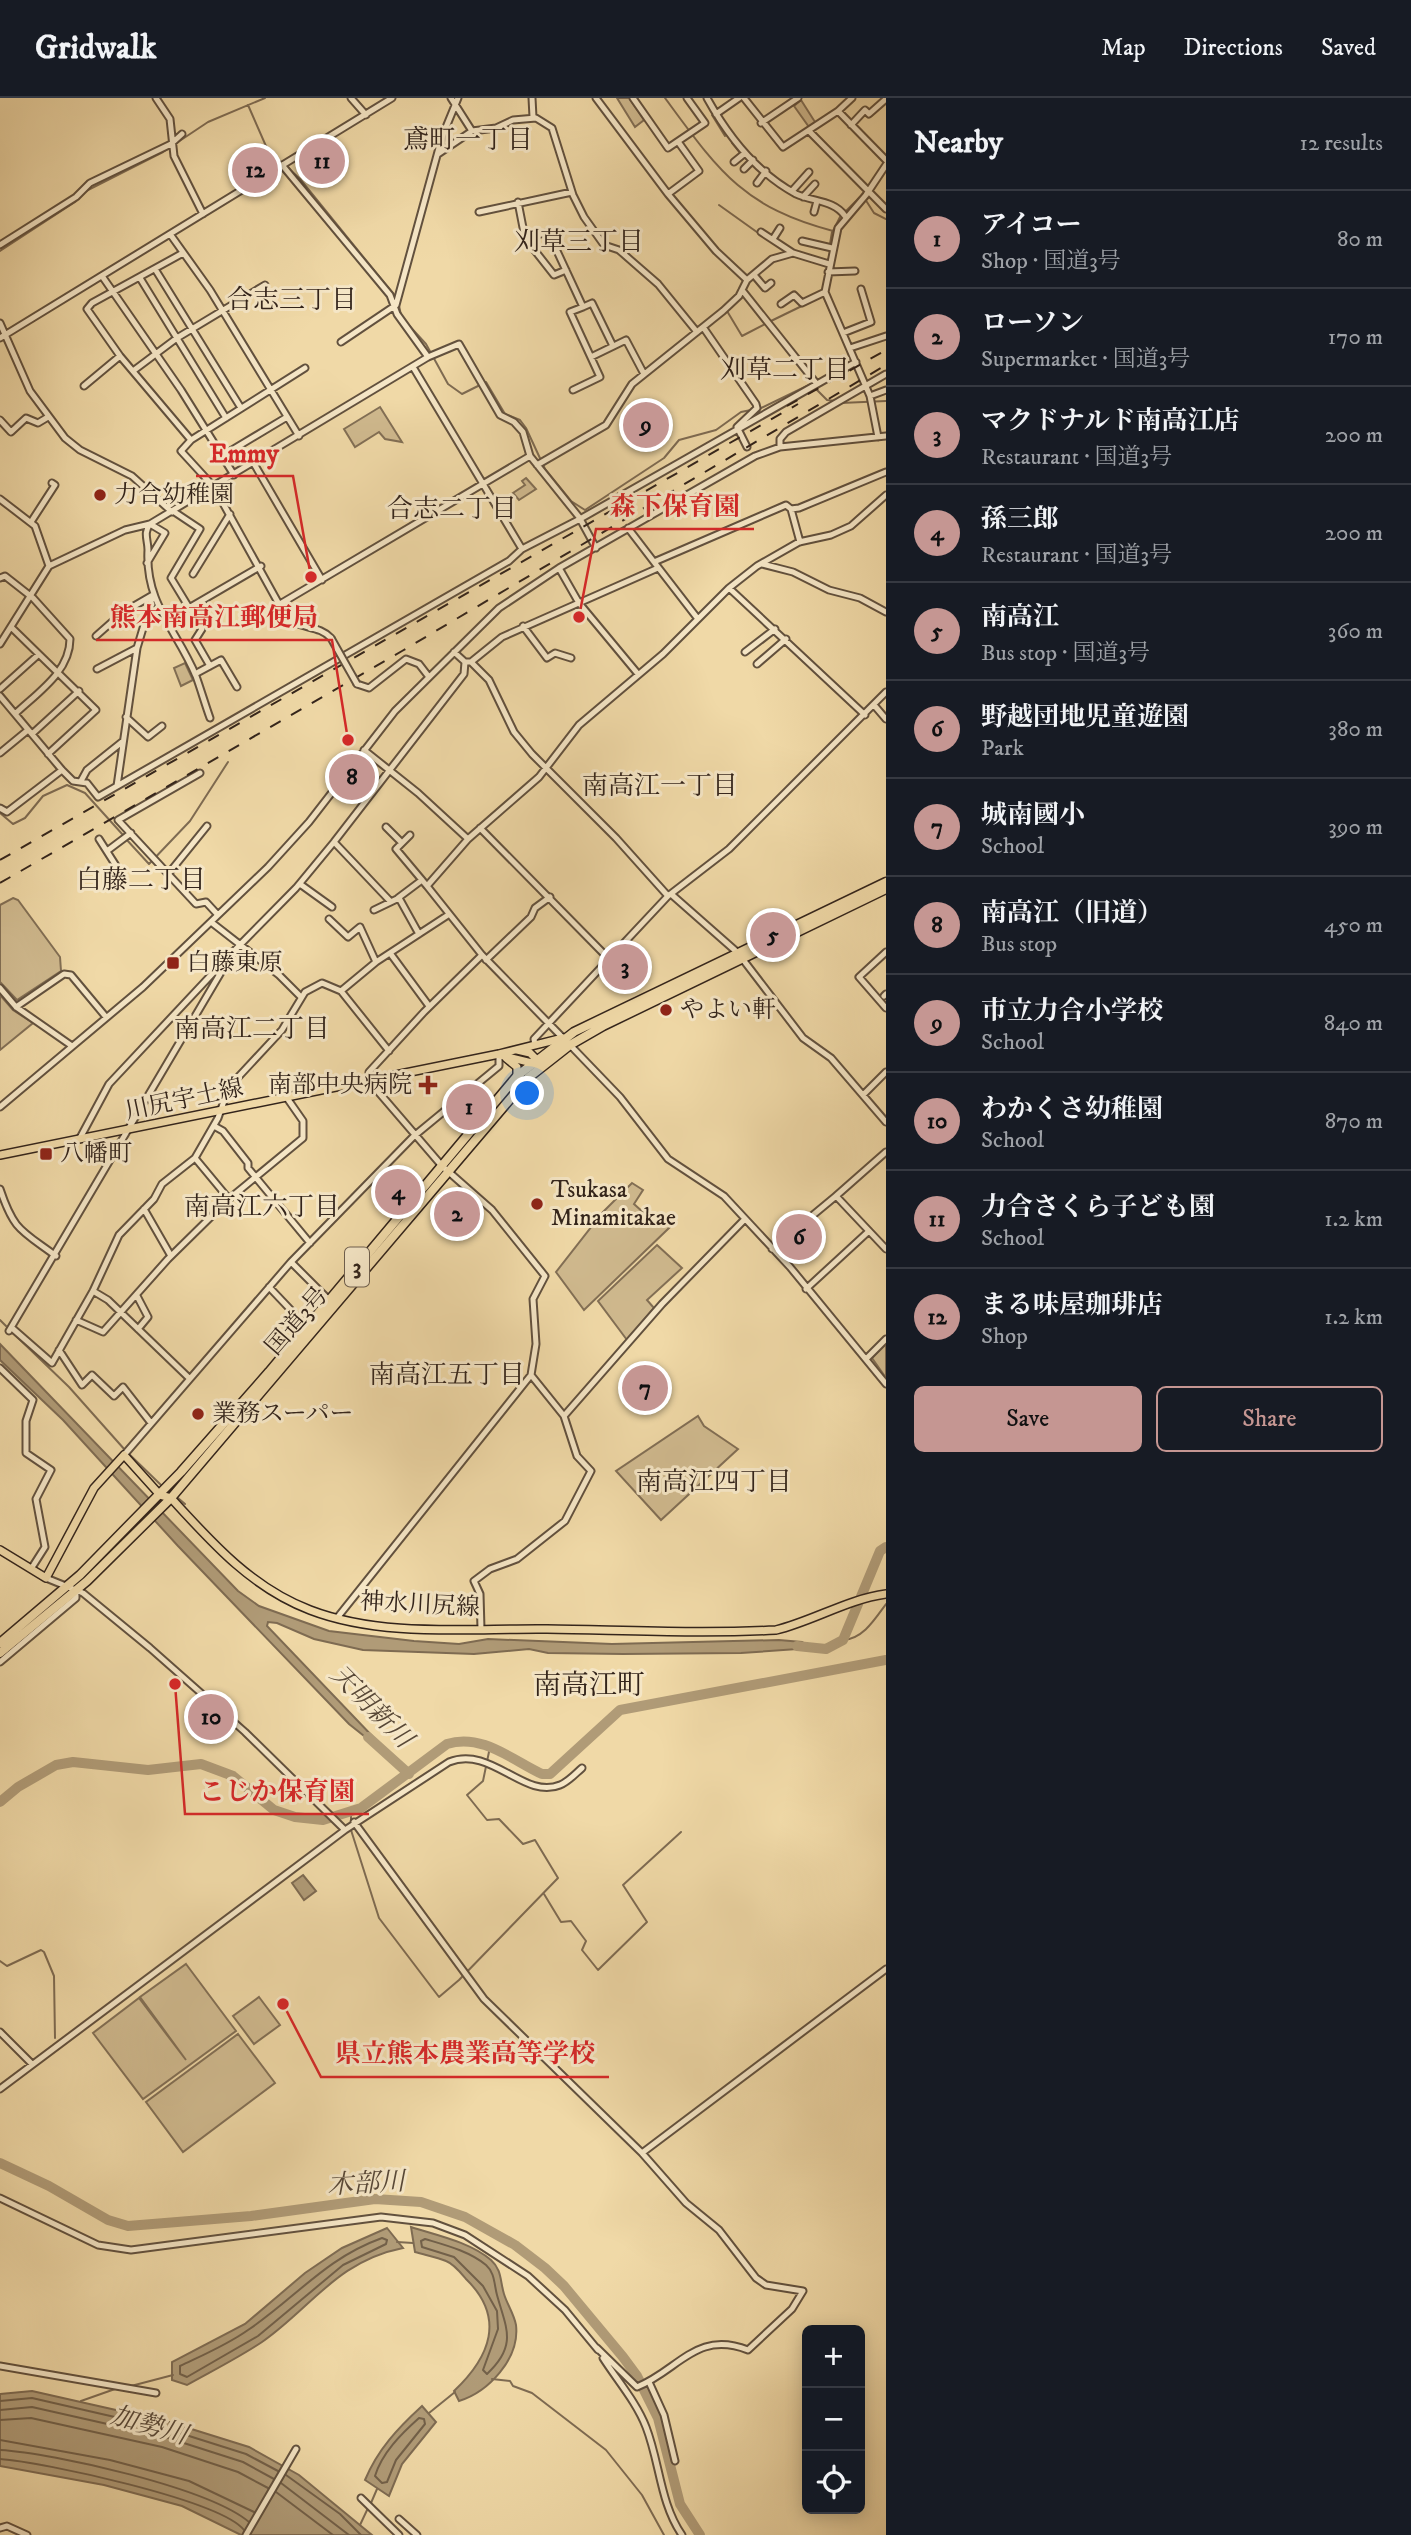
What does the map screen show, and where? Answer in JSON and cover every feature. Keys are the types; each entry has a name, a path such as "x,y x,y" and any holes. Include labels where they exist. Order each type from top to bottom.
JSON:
{"highway":[{"name":"国道3号","path":"159,1500 170,1499 445,1168 517,1076 603,1026 886,882"},
{"name":"国道3号","path":"445,1168 562,1038 886,889"},
{"name":"国道3号","path":"0,1653 76,1591 147,1515 307,1327 332,1303"},
{"name":"国道3号","path":"0,1643 147,1515"}],"main road":[{"name":"川尻宇土線","path":"0,1155 499,1054 562,1038"},
{"path":"516,1050 530,1053 538,1065"},
{"name":"川尻宇土線","path":"499,1054 538,1065"},
{"path":"499,1054 512,1061 517,1076"},
{"path":"0,1550 46,1578 94,1488 121,1458 159,1500"},
{"name":"神水川尻線","path":"170,1499 216,1548 249,1577 290,1601 337,1618 382,1626 776,1630 884,1592"}],"street":[{"path":"156,98 170,119 174,156 203,214"},
{"path":"351,98 366,115"},
{"path":"3,336 392,98"},
{"path":"532,98 533,117"},
{"path":"596,98 668,194 716,251 747,280"},
{"path":"601,104 610,98"},
{"path":"633,98 668,148 705,123 687,98"},
{"path":"707,98 745,153 766,171 794,192 835,205 844,213"},
{"path":"716,114 741,98 783,147 838,111 852,98"},
{"path":"761,123 798,98"},
{"path":"851,125 865,110 869,114 886,99"},
{"path":"454,100 472,131"},
{"path":"428,357 397,314 396,305 454,100"},
{"path":"838,111 886,163 869,191 844,213 832,248 825,292 870,396 877,437"},
{"path":"438,154 472,131 533,117 543,120 552,128 572,192 584,217 604,245 619,250 658,285 697,332"},
{"path":"809,131 886,209"},
{"path":"0,246 76,197 80,190 90,183 171,144 182,134"},
{"path":"668,194 699,171 679,143"},
{"path":"734,162 745,153"},
{"path":"744,169 753,160"},
{"path":"282,165 396,305"},
{"path":"757,183 766,171"},
{"path":"792,202 794,192 809,172"},
{"path":"801,207 804,197 815,184"},
{"path":"479,212 572,192"},
{"path":"814,212 817,201"},
{"path":"518,202 525,238 554,275 566,270"},
{"path":"835,215 844,213"},
{"path":"773,239 780,228"},
{"path":"761,232 793,253 829,264"},
{"path":"525,238 545,233 550,236 583,307"},
{"path":"170,234 223,312 299,436"},
{"path":"803,241 832,248"},
{"path":"183,253 92,303 87,309 120,356 191,440"},
{"path":"537,465 606,425 626,391 645,373 703,327 742,290 747,280 777,256 793,253"},
{"path":"155,269 241,408"},
{"path":"828,272 855,271"},
{"path":"754,275 765,288 771,283"},
{"path":"102,276 234,475"},
{"path":"140,278 226,418"},
{"path":"133,372 177,338 265,285"},
{"path":"843,332 871,321 861,289"},
{"path":"742,290 816,383"},
{"path":"781,304 794,295 802,303 825,292"},
{"path":"573,390 600,377 570,312 592,303 613,346"},
{"path":"341,342 396,305"},
{"path":"0,323 3,336 30,391 48,417 80,450 132,477 173,512 200,529 171,578 202,629 195,640 210,666"},
{"path":"703,327 757,408 738,430"},
{"path":"850,348 886,336"},
{"path":"591,357 626,340 645,373"},
{"path":"0,644 49,566 125,530 150,524 173,512 428,357 460,344 500,415 514,422 523,432 530,456 580,519 596,548"},
{"path":"84,386 120,356"},
{"path":"0,696 62,770 73,781 81,781 94,789 98,797 509,561 522,549 580,519 856,362"},
{"path":"412,367 522,549"},
{"path":"305,368 191,440 181,452 214,487 292,622 326,632 357,684 369,688 406,659 419,664 429,677"},
{"path":"780,447 780,439 786,432 886,374"},
{"path":"870,396 886,390"},
{"path":"222,456 287,416"},
{"path":"0,420 11,432 26,418 38,423 48,417"},
{"path":"738,430 747,447"},
{"path":"0,1107 143,987 211,922 309,822 396,711 510,599 755,456 780,447 886,436"},
{"path":"280,604 530,456"},
{"path":"253,462 322,580"},
{"path":"791,509 886,472"},
{"path":"31,522 55,485 52,483"},
{"path":"374,910 424,883 480,828 499,815 547,768 579,725 638,674 729,588 762,564 800,542 831,535 851,526 886,495"},
{"path":"0,499 31,522 49,566"},
{"path":"389,1051 341,991 322,983 312,986 301,997 289,1021 229,1087 214,1126 195,1158 162,1184 144,1209 119,1234 93,1291 52,1363 10,1329 56,1256 233,953 300,884 334,842 464,674 468,662 488,646 523,626 579,603 786,505 791,509 800,542"},
{"path":"194,574 230,514"},
{"path":"150,524 146,529 146,564 153,595 159,612 195,674 210,718"},
{"path":"146,564 165,533 150,524"},
{"path":"628,528 698,619"},
{"path":"762,564 793,572 829,590 860,598 886,612"},
{"path":"189,608 261,566"},
{"path":"559,568 579,603 638,674"},
{"path":"0,578 5,576 29,596 70,639 70,651 59,673 15,714"},
{"path":"729,588 865,715"},
{"path":"117,786 137,648 153,595"},
{"path":"96,636 122,613 153,595"},
{"path":"523,626 547,658 555,653 571,657"},
{"path":"11,627 96,710 48,754"},
{"path":"745,652 775,629"},
{"path":"757,664 786,639"},
{"path":"97,669 137,648"},
{"path":"454,652 489,680 514,732 547,768 670,895 740,957 803,1038 831,1058 886,1122"},
{"path":"0,689 38,655"},
{"path":"195,674 220,660 237,687"},
{"path":"0,753 79,691"},
{"path":"535,1045 534,1039 547,1024 670,895 729,849 886,692"},
{"path":"874,705 886,719"},
{"path":"126,718 148,737 162,726"},
{"path":"81,781 87,770 122,742"},
{"path":"364,750 468,839"},
{"path":"0,810 7,813 62,770"},
{"path":"200,773 118,820 196,904 205,902 218,915"},
{"path":"169,873 207,826"},
{"path":"386,827 402,843"},
{"path":"480,828 608,958"},
{"path":"107,851 131,833"},
{"path":"410,835 396,849 484,957 562,1038"},
{"path":"99,839 120,872"},
{"path":"334,842 390,901"},
{"path":"300,884 332,906"},
{"path":"337,1618 531,1375 536,1344 533,1298 545,1276 492,1210 414,1136 369,1081 369,1072 429,1006 531,917 535,908 550,897"},
{"path":"398,898 419,934"},
{"path":"341,991 376,962 448,915"},
{"path":"329,919 348,937 359,927 376,962"},
{"path":"211,922 301,997"},
{"path":"886,952 859,977 886,1008"},
{"path":"78,1141 109,1084 199,985 233,953"},
{"path":"390,953 429,1006"},
{"path":"16,1007 64,974 71,975 106,1017"},
{"path":"0,988 16,1007 72,1046"},
{"path":"570,1045 620,1097 668,1159 724,1196 867,1357 886,1384"},
{"path":"121,1458 291,1262 414,1136 499,1066 499,1054"},
{"path":"863,1095 886,1072"},
{"path":"76,1320 103,1332 171,1256 229,1199 303,1138 303,1121 287,1098"},
{"path":"214,1126 223,1131 310,1243"},
{"path":"772,1249 886,1152"},
{"path":"195,1158 229,1199"},
{"path":"0,1189 10,1219 56,1256"},
{"path":"836,1196 886,1249"},
{"path":"144,1209 171,1256"},
{"path":"564,1416 662,1304 745,1219"},
{"path":"806,1289 869,1231"},
{"path":"291,1262 332,1303"},
{"path":"269,1287 307,1327"},
{"path":"93,1291 108,1300 189,1378"},
{"path":"137,1296 148,1317 138,1329"},
{"path":"867,1357 886,1339"},
{"path":"59,1350 82,1385 92,1375 114,1396 123,1387 151,1423"},
{"path":"0,1367 33,1400 26,1421 26,1453 51,1470 36,1499 45,1547 31,1569"},
{"path":"481,1629 480,1594 474,1581 490,1569 517,1559 565,1521 591,1475 577,1456 564,1416 531,1375"},
{"path":"46,1578 94,1601 204,1695 345,1830"},
{"path":"0,1662 76,1598 76,1591"},
{"path":"0,2089 354,1822 449,1762 462,1756 488,1763 544,1787 563,1784 582,1768"},
{"path":"0,2198 67,2232 115,2249 190,2244 382,2217 433,2223 465,2235 528,2276 565,2310 597,2348 637,2387 702,2347 734,2344 748,2350 792,2309 803,2291 766,2285 756,2278 719,2230 686,2203 642,2153 484,1999 354,1822"},
{"path":"642,2153 886,1969"},
{"path":"0,2032 33,2064"},
{"path":"597,2348 645,2425 671,2519 682,2535"},
{"path":"0,2366 156,2393"},
{"path":"648,2382 664,2414 675,2461"},
{"path":"246,2535 296,2449"},
{"path":"361,2498 399,2535"},
{"path":"399,2519 416,2535"},
{"path":"0,2528 7,2526 27,2535"}],"shaded area":[{"path":"617,98 629,98 644,120 635,127"},
{"path":"801,100 815,122 809,127 794,106"},
{"path":"380,407 402,442 385,439 379,432 355,447 344,429"},
{"path":"526,478 536,489 519,500 513,493 525,485 522,481"},
{"path":"185,663 193,680 181,686 174,668"},
{"path":"13,898 18,900 60,957 61,971 17,1000 0,982 0,905"},
{"path":"0,995 13,1010 33,1023 0,1050"},
{"path":"632,1183 643,1190 634,1204 655,1223 663,1217 670,1227 584,1310 556,1272 603,1212"},
{"path":"809,1221 816,1229 786,1257 778,1250 781,1245"},
{"path":"657,1245 682,1268 647,1300 654,1308 627,1340 598,1301"},
{"path":"886,1344 886,1378 872,1358"},
{"path":"698,1416 704,1426 738,1449 661,1520 616,1471"},
{"path":"186,1964 236,2031 143,2099 93,2033 139,1998 186,2060 140,1997"},
{"path":"259,1997 280,2025 254,2044 233,2016"},
{"path":"238,2034 275,2083 183,2152 146,2102"}],"water":[{"path":"0,1344 238,1591 259,1606 329,1631 414,1641 459,1644 488,1639 612,1644 779,1640 802,1642 812,1648 741,1653 623,1654 548,1653 529,1649 474,1654 363,1650 314,1639 277,1623 268,1622 267,1626 398,1763 349,1724 178,1546 63,1420 0,1360"},
{"path":"303,1875 316,1891 304,1900 292,1883"},
{"path":"411,2227 463,2244 491,2260 499,2272 515,2321 516,2338 513,2350 500,2372 481,2390 459,2401 454,2391 477,2365 489,2337 486,2308 478,2294 452,2264 415,2252"},
{"path":"387,2228 403,2248 380,2254 342,2274 279,2329 234,2359 187,2385 172,2380 172,2362 245,2324 305,2273 342,2248"},
{"name":"加勢川","path":"32,2391 169,2422 249,2447 299,2475 372,2535 241,2535 182,2506 104,2485 0,2466 0,2394"},
{"path":"422,2406 436,2422 402,2464 389,2496 365,2480 389,2440"}],"waterway":[{"path":"0,251 75,202 84,192 163,152 208,122 265,98"},
{"path":"665,98 717,165 735,183 776,210 833,231 840,217 860,197"},
{"path":"248,105 269,153 282,163"},
{"path":"712,115 725,136"},
{"path":"732,143 740,153"},
{"path":"287,167 300,179 395,296"},
{"path":"865,199 874,213 886,219"},
{"path":"719,205 761,235"},
{"path":"830,244 832,232"},
{"path":"823,296 831,313"},
{"path":"398,301 401,315"},
{"path":"771,321 810,302"},
{"path":"727,311 742,336 765,324"},
{"path":"404,320 426,344 448,384 462,394 486,382 505,414 520,420 526,428 545,469 571,501 585,510 664,458 679,440 716,430 741,412 751,410"},
{"path":"757,410 811,384"},
{"path":"815,388 827,400 836,401"},
{"path":"865,391 868,400"},
{"path":"841,403 886,401"},
{"path":"126,839 149,864 190,821 228,762"},
{"path":"0,813 13,824 25,818 43,796 67,785 85,793 123,835"},
{"path":"0,1320 6,1326"},
{"path":"13,1333 69,1387 125,1450"},
{"path":"129,1454 161,1485"},
{"path":"178,1498 185,1504"},
{"path":"797,1646 826,1649 843,1640 880,1551 886,1547"},
{"path":"843,1640 862,1632 886,1604"},
{"name":"天明新川","path":"0,1802 18,1787 56,1765 73,1762 148,1770 201,1764 233,1776 274,1810 295,1817 323,1820 361,1808 447,1744 472,1742 485,1745 542,1774 550,1774 620,1710 886,1660"},
{"name":"天明新川","path":"368,1737 409,1774"},
{"path":"351,1830 379,1918 439,1997 459,1980 558,1878 535,1840 523,1844 499,1819 487,1820 467,1795 483,1781 490,1747"},
{"path":"351,1813 351,1824"},
{"path":"544,1894 561,1922 571,1921 586,1941 582,1950 598,1970 647,1922 623,1885 681,1832"},
{"path":"0,1961 7,1966 41,1950 44,1952 54,1976 55,2038"},
{"name":"木部川","path":"0,2163 49,2186 108,2220 128,2226 251,2216 375,2199 421,2202 465,2217 515,2245 545,2268 564,2286 623,2357 637,2376 658,2418 680,2504 700,2535"},
{"path":"397,2242 413,2243"},
{"path":"131,2386 173,2375"},
{"path":"492,2379 510,2381 513,2386 532,2393 606,2450 642,2495 664,2535"},
{"name":"加勢川","path":"81,2401 115,2389"},
{"path":"429,2413 455,2392"},
{"path":"371,2503 377,2489"},
{"path":"360,2525 368,2508"}],"railway":[{"path":"787,406 886,350"},
{"path":"0,883 402,651 886,365"},
{"path":"0,860 798,404"}],"place":[{"name":"力合さくら子ども園","path":"322,161"},
{"name":"まる味屋珈琲店","path":"255,170"},
{"name":"市立力合小学校","path":"646,425"},
{"name":"力合幼稚園","path":"100,495"},
{"name":"Emmy","path":"311,577"},
{"name":"森下保育園","path":"579,617"},
{"name":"熊本南高江郵便局","path":"348,740"},
{"name":"南高江（旧道）","path":"352,777"},
{"name":"南高江","path":"773,935"},
{"name":"白藤東原","path":"173,963"},
{"name":"マクドナルド南高江店","path":"625,967"},
{"name":"やよい軒","path":"666,1010"},
{"name":"南部中央病院","path":"428,1085"},
{"name":"アイコー","path":"469,1107"},
{"name":"八幡町","path":"46,1154"},
{"name":"孫三郎","path":"398,1192"},
{"name":"Tsukasa Minamitakae","path":"537,1204"},
{"name":"ローソン","path":"457,1214"},
{"name":"野越団地児童遊園","path":"799,1237"},
{"name":"城南國小","path":"645,1388"},
{"name":"業務スーパー","path":"198,1414"},
{"name":"こじか保育園","path":"175,1684"},
{"name":"わかくさ幼稚園","path":"211,1717"},
{"name":"県立熊本農業高等学校","path":"283,2004"}],"district":[{"name":"鳶町一丁目","path":"468,140"},
{"name":"刈草三丁目","path":"579,242"},
{"name":"合志三丁目","path":"292,300"},
{"name":"刈草二丁目","path":"785,370"},
{"name":"合志二丁目","path":"452,509"},
{"name":"南高江一丁目","path":"660,786"},
{"name":"白藤二丁目","path":"141,880"},
{"name":"南高江二丁目","path":"252,1029"},
{"name":"南高江六丁目","path":"262,1207"},
{"name":"南高江五丁目","path":"447,1375"},
{"name":"南高江四丁目","path":"714,1482"},
{"name":"南高江町","path":"589,1685"}]}
